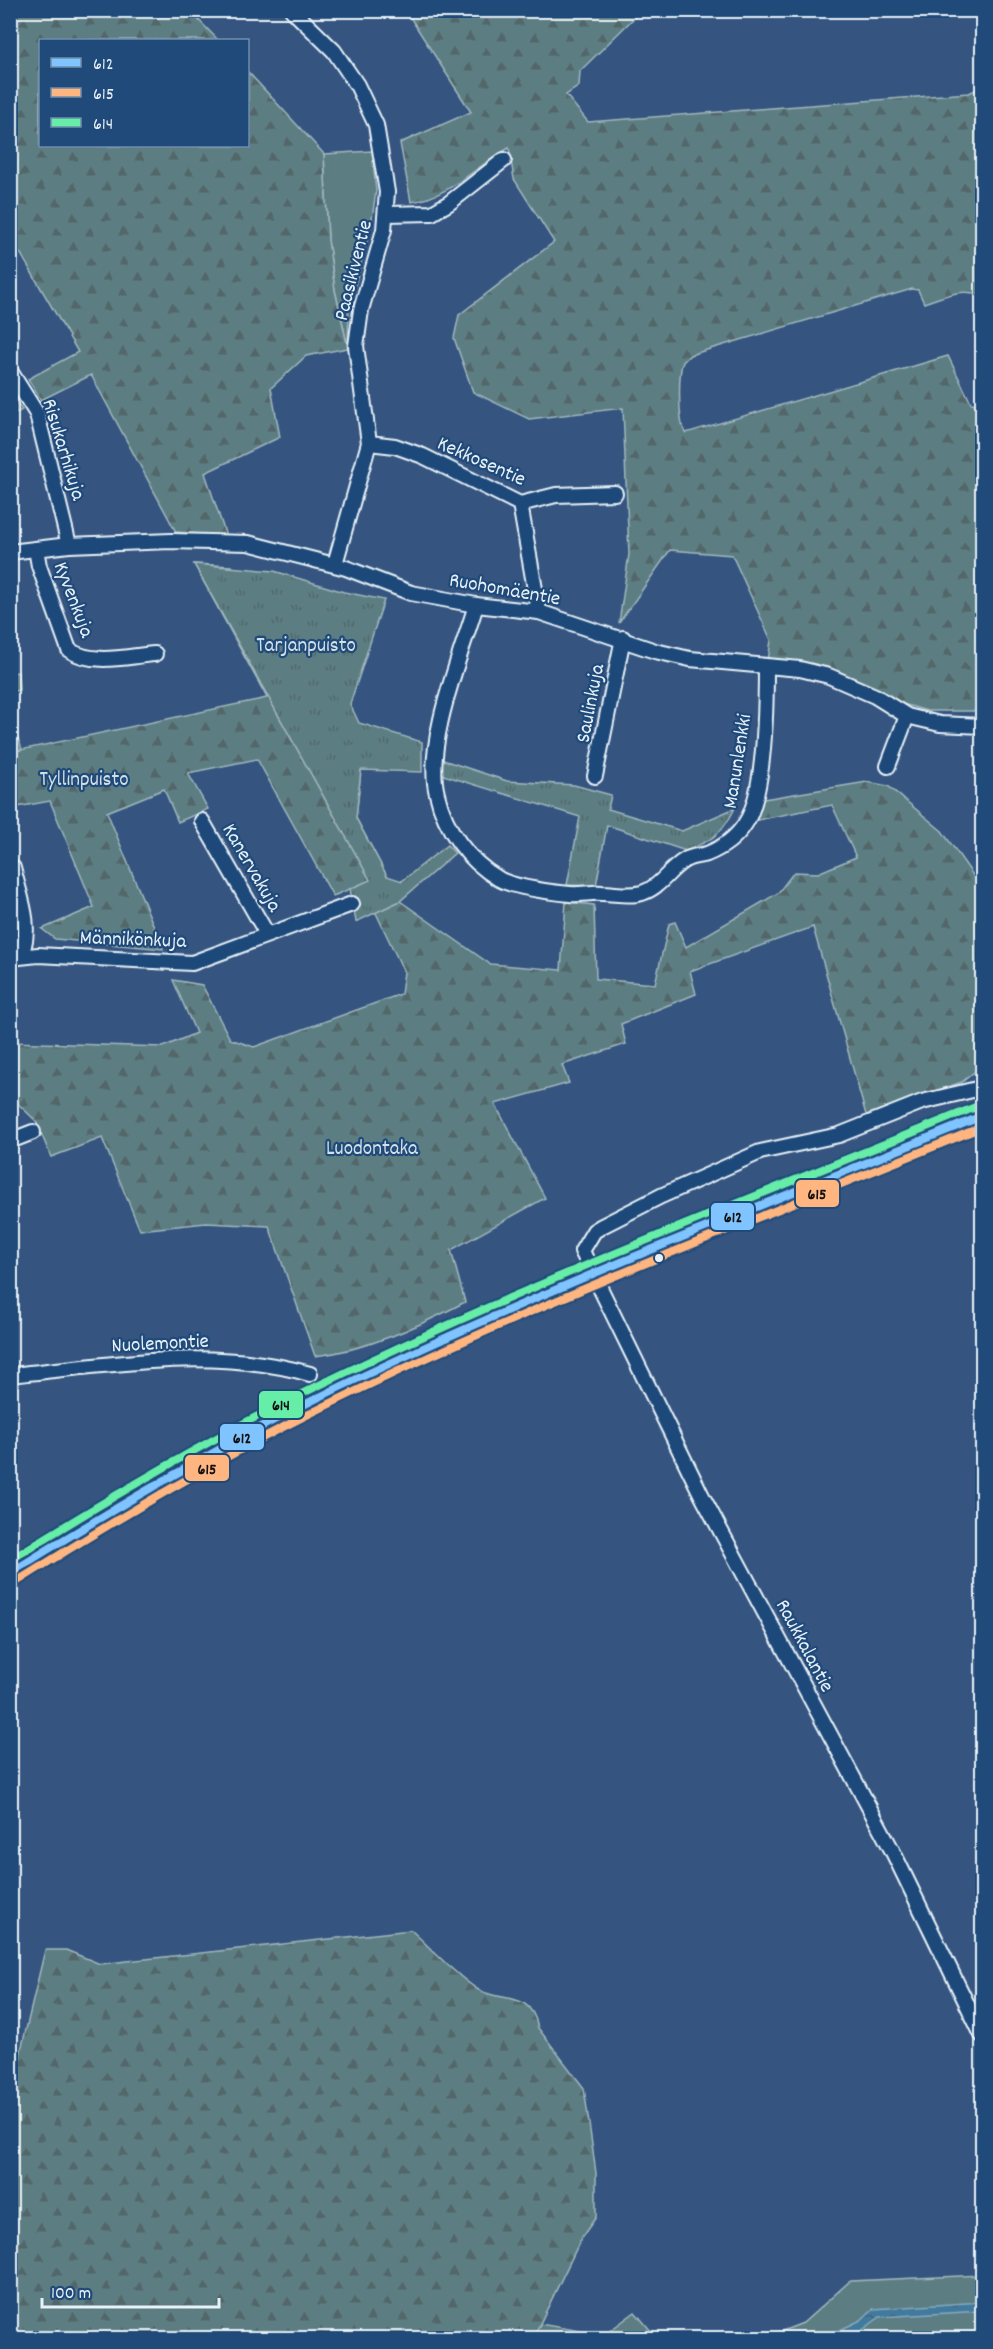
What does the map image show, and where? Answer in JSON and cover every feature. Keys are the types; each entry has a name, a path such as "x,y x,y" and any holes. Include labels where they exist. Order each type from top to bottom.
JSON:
{"highway":[{"path":"10,1573 85,1526 216,1451 329,1393 592,1276 982,1116"}],"street":[{"name":"Paasikiventie","path":"292,10 334,51 357,85 376,125 382,150 387,214 361,310 356,346 369,443 335,564"},
{"path":"387,214 432,213 449,203 504,160"},
{"name":"Risukarhikuja","path":"10,371 20,382 37,414 69,545"},
{"name":"Kekkosentie","path":"369,443 395,447 423,456 520,504 556,495 615,493"},
{"path":"520,504 539,612"},
{"name":"Ruohomäentie","path":"10,552 69,545 171,541 248,543 335,564 411,593 476,605 539,612 623,638 655,651 690,659 766,668 800,669 829,676 874,696 907,716 940,724 982,726"},
{"name":"Kyvenkuja","path":"36,549 39,566 69,650 80,657 94,659 155,654"},
{"name":"Manunlenkki","path":"476,605 435,741 432,767 436,792 446,826 469,853 500,879 535,889 570,894 601,893 623,896 642,893 658,885 685,860 706,854 730,842 746,823 754,801 766,721 766,668"},
{"name":"Saulinkuja","path":"595,776 623,638"},
{"path":"888,766 907,716"},
{"name":"Kanervakuja","path":"202,821 267,934"},
{"path":"13,868 27,922 28,939 16,956"},
{"name":"Männikönkuja","path":"16,956 192,963 352,904"},
{"name":"Raukkalantie","path":"981,1088 922,1102 839,1135 760,1152 661,1196 594,1231 582,1251 592,1276 702,1496 892,1850 982,2035"},
{"path":"10,1142 33,1132"},
{"name":"Nuolemontie","path":"10,1375 195,1359 278,1367 310,1374"}],"green space":[{"path":"23,11 190,11 217,39 39,39 39,147 249,147 249,73 324,154 328,240 335,290 348,348 306,356 271,388 280,437 205,473 226,536 176,532 91,375 41,400 28,379 78,352 21,254 11,247 11,18"},
{"path":"406,11 641,11 580,71 579,86 566,95 588,122 969,93 982,87 982,295 967,292 924,303 918,290 912,289 690,355 681,368 680,399 681,421 686,433 948,356 971,403 982,405 982,711 927,711 903,704 881,693 768,661 771,640 732,555 670,550 619,623 629,554 623,408 529,419 473,392 454,338 459,315 554,242 514,179 509,148 438,194 411,202 400,143 471,112"},
{"path":"372,151 376,191 371,225 349,308 348,348 335,290 328,240 324,154"},
{"path":"10,393 22,410 11,416 10,416"},
{"name":"Tyllinpuisto","path":"194,564 232,566 361,770 356,818 387,876 371,880 333,896 257,759 188,773 208,809 178,822 164,789 107,812 163,949 55,939 42,929 94,907 50,801 11,808 11,752 267,698"},
{"name":"Tarjanpuisto","path":"194,564 274,571 344,592 384,600 350,704 359,723 422,742 422,772 361,770 356,818 387,876 402,881 447,845 455,853 400,901 356,922 350,889 370,880"},
{"path":"18,672 19,690 11,692 11,673"},
{"path":"10,718 22,749 11,752 10,752"},
{"path":"440,759 507,781 574,785 611,795 608,809 682,831 735,808 721,831 686,851 607,825 596,886 567,885 580,817 443,775"},
{"name":"Luodontaka","path":"867,782 888,786 942,831 980,885 982,891 982,1057 979,1068 962,1082 866,1115 813,927 690,971 696,994 621,1024 626,1044 562,1065 569,1083 495,1104 545,1198 451,1250 465,1302 430,1320 374,1343 315,1356 269,1226 206,1223 140,1230 102,1138 51,1157 36,1121 11,1097 10,1042 163,1047 196,1033 173,980 202,985 230,1039 254,1047 401,994 404,972 375,911 400,901 490,964 561,970 566,902 594,905 596,979 655,984 669,924 675,922 686,947 778,893 794,872 818,873 856,857 832,805 753,821 758,800"},
{"path":"411,1930 477,1989 496,1996 514,1999 528,2007 534,2015 538,2028 584,2088 596,2173 596,2217 582,2237 533,2338 11,2338 11,2067 17,2067 45,1950 66,1950 100,1964"},
{"path":"982,2275 982,2338 764,2338 803,2323 850,2281"},
{"path":"635,2312 657,2338 533,2338 540,2324 604,2335"}],"water":[{"path":"982,2302 982,2311 880,2317 853,2337 823,2338 861,2320 873,2309"}],"transit line":[{"name":"614","path":"10,1560 115,1496 222,1435 379,1357 548,1281 978,1106"},
{"name":"612","path":"10,1573 172,1476 340,1387 578,1280 982,1116"},
{"name":"615","path":"16,1582 194,1475 305,1416 388,1376 641,1265 982,1127"}]}
